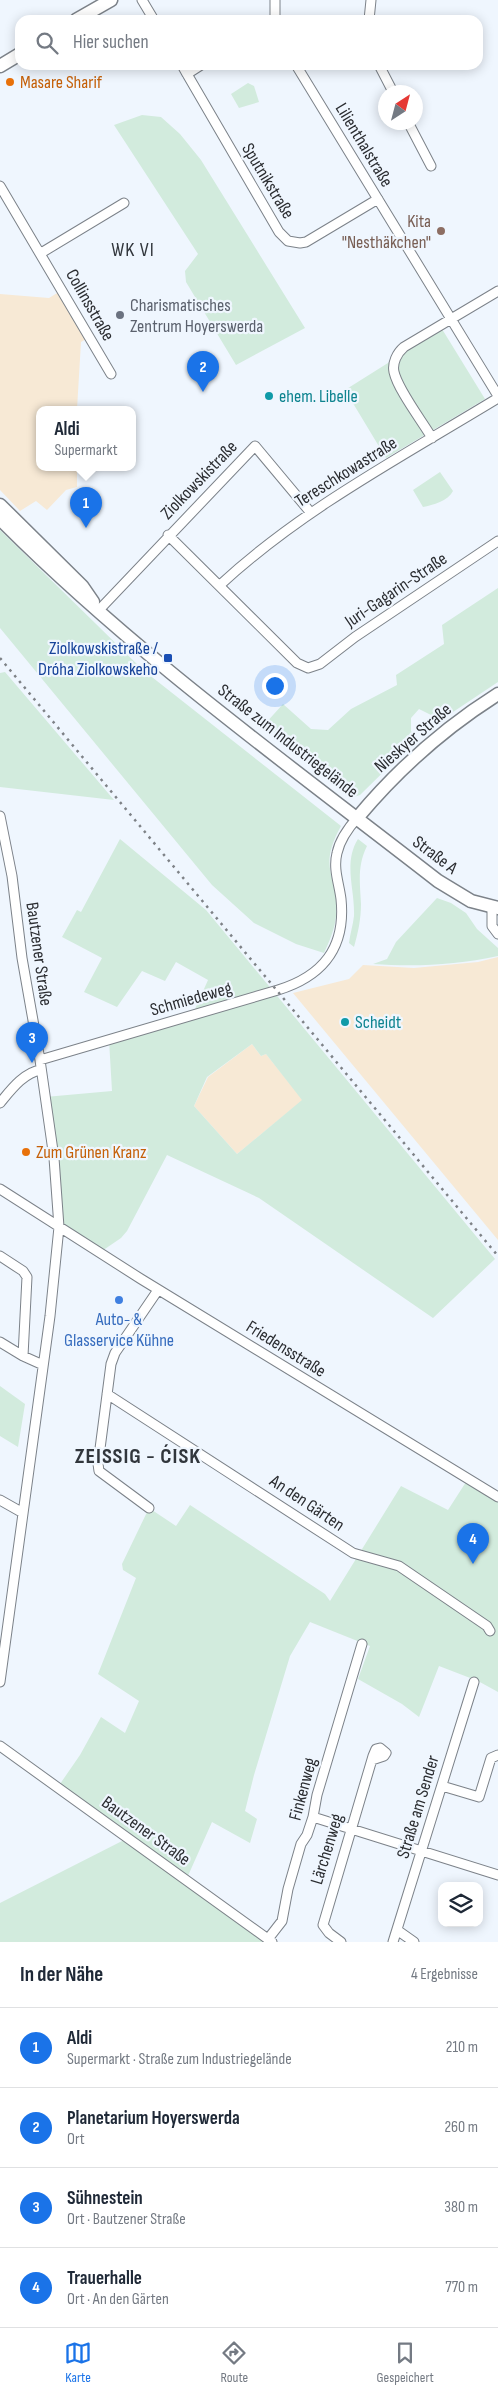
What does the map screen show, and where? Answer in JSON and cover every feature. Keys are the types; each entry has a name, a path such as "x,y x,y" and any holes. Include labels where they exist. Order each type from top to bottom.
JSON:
{"main road":[{"path":"85,15 111,0"},
{"path":"0,66 15,57"},
{"name":"Straße zum Industriegelände","path":"0,505 82,586 97,608"},
{"name":"Straße zum Industriegelände","path":"0,519 76,592 97,608 162,666 358,817"},
{"name":"Nieskyer Straße","path":"358,817 389,781 418,753 453,724 498,694"},
{"name":"Straße A","path":"358,817 457,894 495,908"}],"street":[{"path":"142,0 151,15"},
{"path":"275,15 276,0"},
{"path":"370,15 371,0"},
{"name":"Sputnikstraße","path":"185,70 243,173 279,232 288,241 306,242 378,199"},
{"path":"187,74 193,70"},
{"name":"Lilienthalstraße","path":"299,70 498,397"},
{"path":"382,70 389,85"},
{"path":"412,130 431,166"},
{"name":"Collinsstraße","path":"0,186 111,374"},
{"path":"41,253 124,203"},
{"path":"432,438 396,379 393,366 401,350 498,291"},
{"name":"Tereschkowastraße","path":"220,586 264,546 310,513 498,397"},
{"name":"Ziolkowskistraße","path":"97,608 255,446 310,513"},
{"name":"Ziolkowskistraße","path":"168,535 297,663 304,667 313,667"},
{"name":"Juri-Gagarin-Straße","path":"313,667 498,541"},
{"name":"Bautzener Straße","path":"0,816 12,876 22,958 40,1060 54,1158 59,1227 43,1365 0,1682"},
{"name":"Straße zum Industriegelände","path":"336,944 342,909 336,874 336,854 341,842 358,817"},
{"path":"495,908 492,926 498,934"},
{"name":"Schmiedeweg","path":"40,1060 288,987 316,972 329,957 336,944"},
{"path":"0,1104 17,1084 34,1071 41,1070"},
{"name":"Friedensstraße","path":"0,1189 158,1290 498,1497"},
{"path":"0,1256 23,1271 27,1277 23,1356"},
{"path":"149,1508 99,1471 98,1464 111,1364 115,1353 158,1290"},
{"path":"0,1342 43,1365"},
{"name":"An den Gärten","path":"107,1394 353,1553 399,1566 487,1626 490,1631"},
{"path":"0,1500 23,1513"},
{"name":"Finkenweg","path":"270,1941 282,1920 288,1889 301,1844 313,1817 316,1795 362,1644"},
{"name":"Straße am Sender","path":"394,1942 474,1682"},
{"name":"Bautzener Straße","path":"0,1746 270,1941"},
{"path":"442,1786 479,1798 491,1758 498,1755"},
{"name":"Lärchenweg","path":"341,1942 329,1933 323,1925 372,1760"},
{"path":"313,1817 498,1875"},
{"path":"397,1930 414,1942"}],"shaded area":[{"path":"62,290 90,337 81,342 77,406 36,406 36,471 77,471 77,487 66,490 47,510 36,501 20,511 0,490 0,294 49,298"},
{"path":"498,957 498,1240 293,993 349,979 363,965 414,968 478,962"},
{"path":"252,1044 261,1056 266,1054 303,1100 237,1154 194,1106 208,1077"}],"green space":[{"path":"248,83 254,86 259,102 239,108 231,94"},
{"path":"142,115 161,117 180,134 201,160 305,328 236,365 186,282 185,271 198,254 114,125"},
{"path":"442,329 485,399 386,458 345,390"},
{"path":"440,472 453,491 444,500 423,507 413,490"},
{"path":"0,530 143,670 341,826 330,853 329,863 335,891 336,916 333,931 324,953 296,944 254,923 212,885 0,628"},
{"path":"498,588 498,682 441,720 419,709 411,718 411,731 417,739 360,795 354,797 341,790 331,778 264,725 283,704 311,729 328,730 351,709 397,685 396,675 444,644 442,625"},
{"path":"5,672 114,800 0,787 0,673"},
{"path":"120,839 206,910 495,1259 433,1318 259,1198 167,1155 127,1231 121,1238 99,1253 59,1227 45,1097 112,1091 109,1040 192,1016 208,980 176,962 165,981 142,971 117,1007 84,992 102,958 62,937 77,910 81,912","holes":["252,1044 261,1056 266,1054 302,1100 237,1154 194,1106 207,1077"]},
{"path":"358,839 367,846 360,868 361,904 354,947 349,943 354,916 350,867 351,857"},
{"path":"437,898 451,903 466,913 477,929 498,948 498,956 436,964 373,964 387,959 396,942"},
{"path":"0,1386 25,1404 18,1447 0,1436"},
{"path":"466,1482 498,1501 498,1692 478,1681 439,1666 419,1717 402,1704 358,1679 370,1646 310,1622 290,1656 254,1775 245,1811 257,1819 250,1843 212,1822 187,1878 60,1784 80,1755 101,1717 125,1733 139,1701 98,1674 136,1578 123,1570 122,1564 149,1508 176,1526 190,1505 325,1594 330,1601 401,1486 448,1510"},
{"path":"126,1839 268,1940 261,1942 0,1942 0,1903"}],"railway":[{"path":"0,658 498,1256"}],"place":[{"name":"Masare Sharif","path":"10,82"},
{"name":"Kita \"Nesthäkchen\"","path":"441,231"},
{"name":"Charismatisches Zentrum Hoyerswerda","path":"120,315"},
{"name":"Planetarium Hoyerswerda","path":"203,392"},
{"name":"ehem. Libelle","path":"269,396"},
{"name":"Aldi","path":"86,528"},
{"name":"Ziolkowskistraße / Dróha Ziolkowskeho","path":"168,658"},
{"name":"Scheidt","path":"345,1022"},
{"name":"Sühnestein","path":"32,1063"},
{"name":"Zum Grünen Kranz","path":"26,1152"},
{"name":"Auto- & Glasservice Kühne","path":"119,1300"},
{"name":"Trauerhalle","path":"473,1564"}],"district":[{"name":"WK VI","path":"133,250"},
{"name":"ZEISSIG - ĆISK","path":"138,1456"}]}
